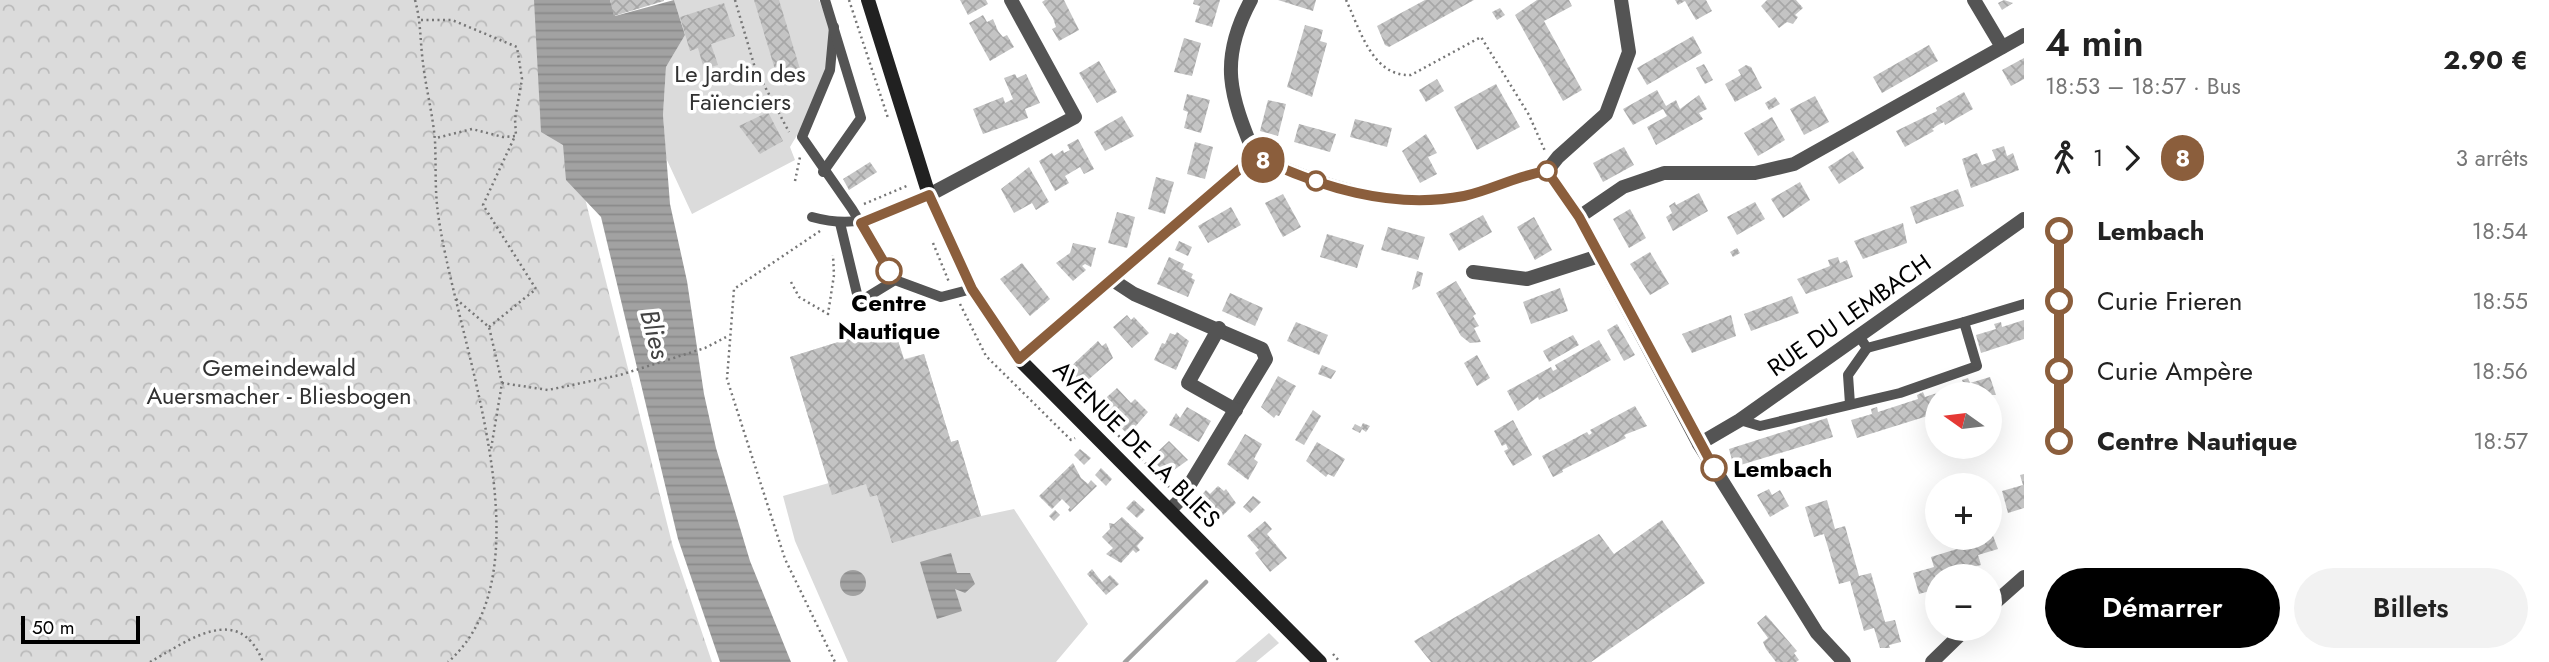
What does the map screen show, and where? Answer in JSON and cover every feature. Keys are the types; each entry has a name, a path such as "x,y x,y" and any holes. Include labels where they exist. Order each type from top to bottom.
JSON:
{"main road":[{"name":"AVENUE DE LA BLIES","path":"868,0 929,195 972,289 1019,359 1171,509 1320,662"}],"street":[{"path":"929,195 1075,117 1011,0"},
{"path":"1251,0 1236,28 1229,74 1238,115 1255,156 1347,192 1409,201 1465,196 1549,168 1606,114 1629,52 1621,0"},
{"path":"1974,0 2002,47"},
{"path":"1579,217 1623,187 1664,173 1755,173 1794,164 2024,35"},
{"path":"1019,359 1255,156"},
{"path":"1549,168 1579,217 1699,444 1817,633 1843,662"},
{"name":"RUE DU LEMBACH","path":"1699,444 1863,342 2024,219"},
{"path":"1473,272 1527,279 1599,256"},
{"path":"1111,279 1134,294 1219,328 1262,349 1266,359 1181,499 1171,509"},
{"path":"1219,328 1188,383 1236,410"},
{"path":"2002,596 2024,577"},
{"path":"1932,662 1954,641"}],"lane":[{"path":"823,172 861,118 825,0"},
{"path":"834,27 830,71 802,137 823,172 852,209 895,280 941,296 972,289"},
{"path":"812,217 836,223 861,223 929,195"},
{"path":"836,223 859,302 895,280"},
{"path":"1850,404 1848,375 1863,342 1965,322 2024,304"},
{"path":"1740,420 1760,426 1900,393 1978,366 1965,322"}],"path":[{"path":"415,0 421,20 423,60 435,139 437,205 454,297 491,453 496,528 494,575 487,608 463,649 448,662"},
{"path":"735,0 755,68 784,122"},
{"path":"849,0 888,119"},
{"path":"1346,0 1378,64 1400,75 1411,75 1481,37 1529,116 1549,168"},
{"path":"421,20 452,20 517,47 522,79 515,119 516,136 483,205 536,289 489,327"},
{"path":"435,139 472,129 503,137 516,136"},
{"path":"852,209 909,185"},
{"path":"835,662 785,559 727,379 728,336 734,289 836,223"},
{"path":"791,282 799,297 828,314 834,275 833,255"},
{"path":"454,297 489,327 502,383 491,453"},
{"path":"502,383 548,390 620,374 705,348 728,336"},
{"path":"150,662 212,629 243,633 257,646 263,662"}],"green space":[{"name":"Gemeindewald Auersmacher - Bliesbogen","path":"0,0 535,0 673,547 712,662 0,662"},
{"name":"Le Jardin des Faïenciers","path":"674,0 819,0 829,26 826,74 814,105 790,147 795,160 692,214 666,158 663,115 666,67 685,35"},
{"path":"893,325 904,359 924,354 951,442 958,440 981,516 1014,509 1088,624 1056,662 848,662 795,541 783,496 829,483 790,357"},
{"path":"1269,633 1279,643 1256,662 1235,662"}],"water":[{"name":"Blies","path":"534,0 610,0 615,16 674,0 685,35 666,67 663,115 670,204 687,281 704,394 716,448 750,561 791,662 720,662 678,539 601,217 566,180 563,145 541,132"},
{"path":"951,553 957,573 970,573 975,584 965,593 955,589 962,611 937,619 920,562"},
{"path":"853,570 862,574 866,583 862,592 853,596 844,592 840,583 844,574"}],"building":[{"name":"Le Jardin des Faïenciers","path":"610,0 664,0 664,1 614,16"},
{"path":"754,0 779,0 803,79 780,86"},
{"path":"960,0 986,0 988,4 968,15"},
{"path":"1064,0 1079,30 1059,41 1052,29 1056,27 1053,18 1042,2"},
{"path":"1194,0 1220,0 1212,27 1195,22 1200,6 1193,4"},
{"path":"1278,0 1316,0 1313,11"},
{"path":"1425,0 1474,0 1389,47 1385,45 1377,26"},
{"path":"1537,0 1569,0 1572,6 1544,21 1582,90 1563,101 1515,15"},
{"path":"1675,0 1706,0 1712,11 1696,20 1685,1 1678,5"},
{"path":"1767,0 1796,0 1803,8 1795,15 1798,17 1793,24 1787,22 1779,28 1761,6"},
{"path":"2004,0 2013,3 2002,10 1998,3"},
{"path":"724,3 735,36 711,44 718,65 704,69 698,48 690,51 680,17"},
{"path":"1500,8 1505,15 1497,20 1492,12"},
{"path":"983,15 987,22 993,19 998,31 1003,37 1007,35 1014,47 990,61 969,23"},
{"path":"1305,25 1323,30 1320,41 1327,43 1312,97 1287,87"},
{"path":"1693,36 1702,53 1647,85 1637,68"},
{"path":"1184,38 1201,43 1192,76 1174,72"},
{"path":"1929,45 1938,61 1882,93 1873,77"},
{"path":"2024,58 2024,79 2011,86 2002,70"},
{"path":"1099,61 1117,92 1097,103 1079,73"},
{"path":"1704,64 1713,80 1705,84 1696,68"},
{"path":"1746,65 1751,67 1762,88 1735,102 1725,84 1741,75 1738,70"},
{"path":"1015,74 1017,78 1026,74 1040,103 1025,109 1028,118 983,134 973,109 1003,97 1005,103 1013,99 1004,78"},
{"path":"1437,79 1444,91 1426,102 1419,90"},
{"path":"1496,84 1520,127 1477,150 1454,107"},
{"path":"1657,90 1666,106 1676,100 1680,109 1699,95 1707,109 1699,113 1703,119 1656,145 1647,127 1667,116 1663,109 1633,125 1623,109"},
{"path":"1964,92 1973,109 1945,125 1944,122 1938,125 1932,129 1934,131 1905,147 1896,131 1937,111 1936,108"},
{"path":"1187,94 1210,100 1201,133 1184,128 1188,112 1183,110"},
{"path":"1815,96 1829,122 1804,135 1790,109"},
{"path":"1775,97 1780,104 1769,110 1765,103"},
{"path":"1268,100 1286,104 1278,136 1260,131"},
{"path":"768,112 783,141 760,154 739,126"},
{"path":"1122,116 1134,136 1105,151 1094,132"},
{"path":"1772,117 1785,140 1758,156 1744,133"},
{"path":"1355,119 1392,128 1387,147 1350,137"},
{"path":"1299,124 1336,134 1330,152 1294,142"},
{"path":"1426,134 1437,153 1428,157 1437,174 1420,183 1402,151"},
{"path":"1078,139 1094,169 1084,174 1080,167 1065,176 1069,183 1055,191 1039,161 1052,153 1054,156 1063,150 1064,153 1070,150 1067,145"},
{"path":"1195,142 1213,147 1205,179 1187,174"},
{"path":"2004,146 2007,156 2013,153 2019,170 1971,188 1962,159 1977,153 1982,165 1996,160 1992,150"},
{"path":"1624,147 1634,165 1603,182 1593,163"},
{"path":"1853,151 1864,168 1839,184 1828,167"},
{"path":"870,162 877,172 849,190 843,179"},
{"path":"1029,167 1049,202 1036,210 1032,203 1014,213 1001,189"},
{"path":"1156,177 1174,182 1165,214 1148,209"},
{"path":"1800,182 1810,200 1783,218 1771,199"},
{"path":"1958,189 1964,206 1916,224 1910,207"},
{"path":"1699,193 1708,211 1673,231 1666,217 1672,213 1669,206"},
{"path":"1283,194 1301,227 1283,237 1265,203"},
{"path":"1755,202 1765,219 1737,235 1727,217"},
{"path":"1231,207 1241,225 1208,243 1198,226"},
{"path":"1630,209 1646,238 1629,248 1613,219"},
{"path":"1117,212 1135,217 1127,248 1108,243"},
{"path":"1483,215 1492,232 1459,251 1449,234"},
{"path":"1534,217 1552,250 1535,260 1517,227"},
{"path":"1903,223 1907,243 1863,259 1854,241"},
{"path":"1388,227 1425,237 1418,260 1381,250"},
{"path":"1327,234 1364,245 1357,268 1320,257"},
{"path":"1179,241 1192,247 1188,256 1175,250"},
{"path":"1073,243 1096,248 1091,267 1085,264 1082,266 1086,270 1073,281 1056,263 1070,253"},
{"path":"1737,248 1740,253 1733,257 1730,252"},
{"path":"1650,252 1669,284 1650,295 1630,264"},
{"path":"1169,257 1184,264 1182,269 1193,274 1191,278 1195,280 1188,297 1157,284"},
{"path":"1838,257 1840,263 1847,260 1853,277 1806,294 1797,279 1830,266 1828,260"},
{"path":"1022,263 1050,299 1030,316 1000,279"},
{"path":"1417,271 1423,273 1420,286 1412,290"},
{"path":"1456,281 1476,314 1473,316 1479,326 1474,328 1481,342 1470,343 1461,336 1436,293"},
{"path":"1560,288 1568,311 1531,324 1523,302"},
{"path":"1230,293 1263,308 1255,326 1222,311"},
{"path":"1792,296 1799,313 1751,331 1744,314"},
{"path":"1127,315 1131,320 1134,317 1149,333 1132,348 1113,327"},
{"path":"1731,315 1736,336 1692,353 1682,334"},
{"path":"2024,320 2024,339 1981,353 1976,335 1996,329 1994,324 2001,322 2002,327"},
{"path":"1296,322 1328,335 1319,355 1287,341"},
{"path":"1617,324 1635,355 1624,361 1607,330"},
{"path":"893,325 904,360 924,354 951,442 958,440 981,516 892,543 877,495 870,497 866,484 832,495 790,357"},
{"path":"1177,332 1189,341 1176,370 1154,360 1170,333 1175,335"},
{"path":"1573,335 1579,345 1549,362 1543,351"},
{"path":"1599,340 1611,360 1539,400 1538,397 1518,411 1507,391 1551,367 1553,371 1557,369 1555,365"},
{"path":"1098,341 1102,346 1106,343 1113,358 1081,386 1077,381 1074,385 1068,378 1071,375 1067,370"},
{"path":"1477,355 1490,378 1477,386 1464,363"},
{"path":"1322,365 1336,371 1331,379 1318,374"},
{"path":"1278,376 1296,386 1279,416 1274,418 1261,407"},
{"path":"1990,377 1992,382 1973,382"},
{"path":"1117,388 1131,403 1135,399 1148,412 1128,435 1099,404"},
{"path":"1923,392 1925,397 1925,417 1857,438 1851,420 1872,414 1871,409 1877,407 1878,412 1918,399 1917,395"},
{"path":"1635,406 1647,426 1624,435 1626,438 1553,477 1542,456 1587,432 1589,435 1592,433 1590,430"},
{"path":"1187,407 1211,421 1199,442 1169,425 1176,413 1180,418"},
{"path":"1313,410 1321,416 1304,445 1295,440"},
{"path":"1827,418 1833,437 1734,467 1729,449"},
{"path":"1513,420 1532,455 1513,466 1504,451 1508,449 1506,444 1502,446 1494,431"},
{"path":"1363,423 1370,426 1366,432 1362,429 1360,433 1352,429 1355,424 1361,427"},
{"path":"1245,434 1262,444 1254,459 1258,462 1248,480 1227,464"},
{"path":"1169,441 1188,460 1167,475 1151,458"},
{"path":"1317,442 1345,459 1334,477 1328,474 1326,477 1306,461"},
{"path":"1080,449 1091,458 1084,465 1074,455"},
{"path":"1073,463 1081,478 1088,484 1091,480 1097,486 1070,512 1070,507 1062,499 1052,509 1039,496"},
{"path":"1101,468 1112,479 1106,486 1095,475"},
{"path":"2024,474 2024,508 2008,513 2002,491 2023,485 2020,475"},
{"path":"1218,486 1224,491 1226,489 1236,503 1219,519 1198,499 1206,490 1210,494"},
{"path":"1769,489 1772,495 1780,490 1789,506 1770,517 1757,495"},
{"path":"1253,496 1261,502 1250,513 1243,507"},
{"path":"1134,500 1145,510 1137,518 1126,508"},
{"path":"1827,500 1835,529 1845,526 1859,576 1871,573 1885,622 1895,620 1901,642 1889,645 1890,648 1880,648 1874,628 1864,631 1850,581 1839,584 1824,534 1814,537 1805,507"},
{"path":"1055,510 1060,515 1054,521 1049,516"},
{"path":"1122,517 1144,538 1137,546 1140,550 1136,553 1133,550 1121,563 1106,554 1113,548 1102,537 1110,529 1109,523 1114,524"},
{"path":"1662,520 1705,583 1591,662 1431,662 1414,641 1599,534 1614,554"},
{"path":"1265,521 1272,529 1267,534 1287,558 1270,572 1255,553 1259,550 1247,536"},
{"path":"1954,550 1995,550 1978,555 1981,564 1933,564 1931,557"},
{"path":"1092,569 1102,582 1110,575 1119,584 1106,595 1087,574"},
{"path":"1925,570 1925,592 1919,594 1913,573"},
{"path":"1766,615 1797,651 1794,653 1799,660 1776,662 1766,649 1763,642 1768,638 1757,623"}],"waterway":[{"path":"1125,662 1206,582"}],"bus line":[{"name":"8","path":"889,271 861,223 929,195 972,289 1019,359 1255,156 1285,170 1347,192 1409,201 1465,196 1526,174 1547,171 1579,217 1714,468"}],"place":[{"name":"Centre Nautique","path":"889,271"},
{"name":"Lembach","path":"1714,468"}]}
